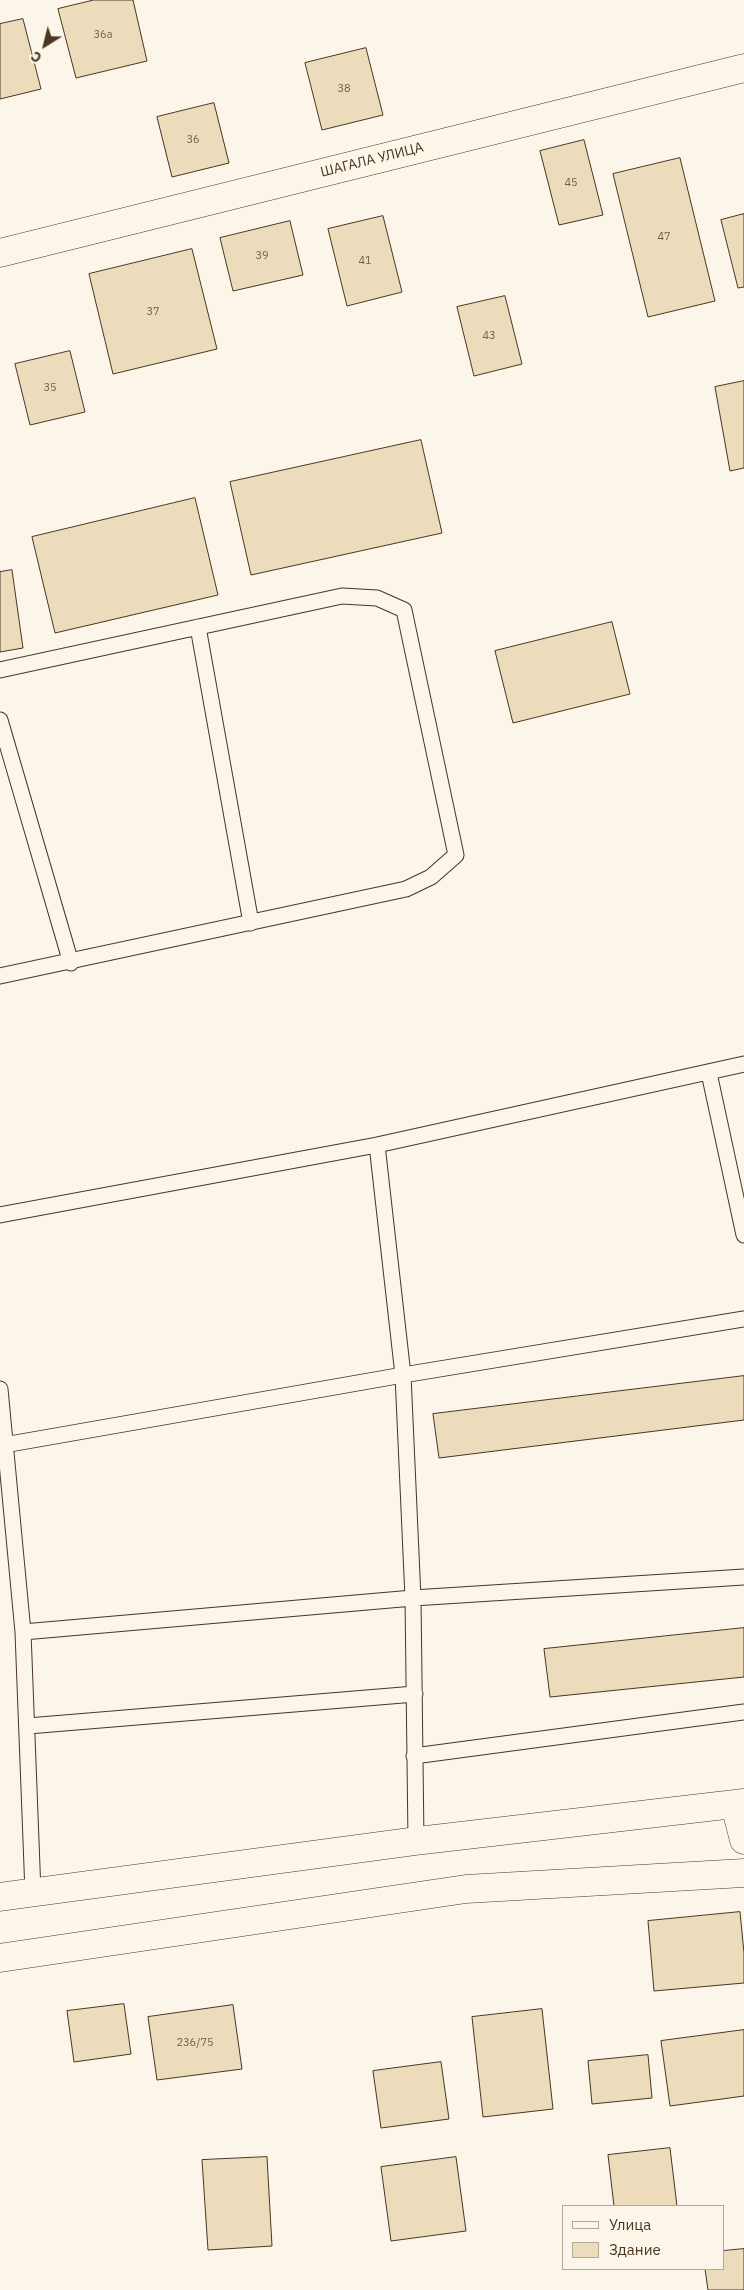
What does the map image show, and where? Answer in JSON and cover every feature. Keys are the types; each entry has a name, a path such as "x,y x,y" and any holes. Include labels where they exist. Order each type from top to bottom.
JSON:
{"main road":[{"name":"ШАГАЛА УЛИЦА","path":"0,253 744,68"},
{"path":"0,1897 416,1841 739,1804 744,1840"},
{"path":"0,1958 466,1889 744,1873"}],"lane":[{"path":"0,670 342,596 377,598 404,610 456,855 431,877 406,889 71,963 0,976"},
{"path":"198,627 250,923"},
{"path":"0,720 71,963"},
{"path":"0,1215 377,1145 744,1064"},
{"path":"709,1073 744,1235"},
{"path":"377,1145 403,1375 416,1694 414,1756 416,1841"},
{"path":"4,1445 403,1375 744,1319"},
{"path":"0,1389 23,1632 28,1726 32,1893"},
{"path":"23,1632 413,1598 744,1577"},
{"path":"28,1726 416,1694"},
{"path":"414,1756 744,1712"}],"building":[{"path":"94,0 133,0 147,61 76,78 58,9"},
{"path":"23,19 41,89 0,99 0,24"},
{"path":"366,48 383,115 322,130 305,63"},
{"path":"214,103 229,163 172,177 157,117"},
{"path":"584,140 603,215 559,225 540,151"},
{"path":"680,158 715,301 648,317 613,174"},
{"path":"744,214 744,287 738,288 721,220"},
{"path":"383,216 402,292 347,306 328,229"},
{"path":"290,221 303,275 233,291 220,238"},
{"path":"192,249 217,349 113,374 89,274"},
{"path":"505,296 522,364 474,376 457,307"},
{"path":"70,351 85,412 30,425 15,364"},
{"path":"744,381 744,468 730,471 715,387"},
{"path":"421,440 442,533 251,575 230,482"},
{"path":"195,498 218,595 55,633 32,537"},
{"path":"12,570 23,648 0,652 0,572"},
{"path":"612,622 630,694 513,723 495,651"},
{"path":"744,1376 744,1420 439,1458 433,1414"},
{"path":"744,1628 744,1677 550,1697 544,1649"},
{"path":"740,1912 744,1953 744,1983 654,1991 648,1921"},
{"path":"124,2004 131,2054 74,2062 67,2011"},
{"path":"233,2005 242,2069 157,2080 148,2017"},
{"path":"542,2009 553,2109 483,2117 472,2017"},
{"path":"744,2030 744,2096 670,2106 661,2041"},
{"path":"648,2055 652,2098 592,2104 588,2061"},
{"path":"441,2062 449,2119 381,2128 373,2071"},
{"path":"670,2148 677,2205 614,2205 608,2155"},
{"path":"267,2157 272,2246 208,2250 202,2160"},
{"path":"456,2157 466,2231 391,2241 381,2167"},
{"path":"744,2249 744,2290 708,2290 705,2270 724,2270 724,2251"}]}
